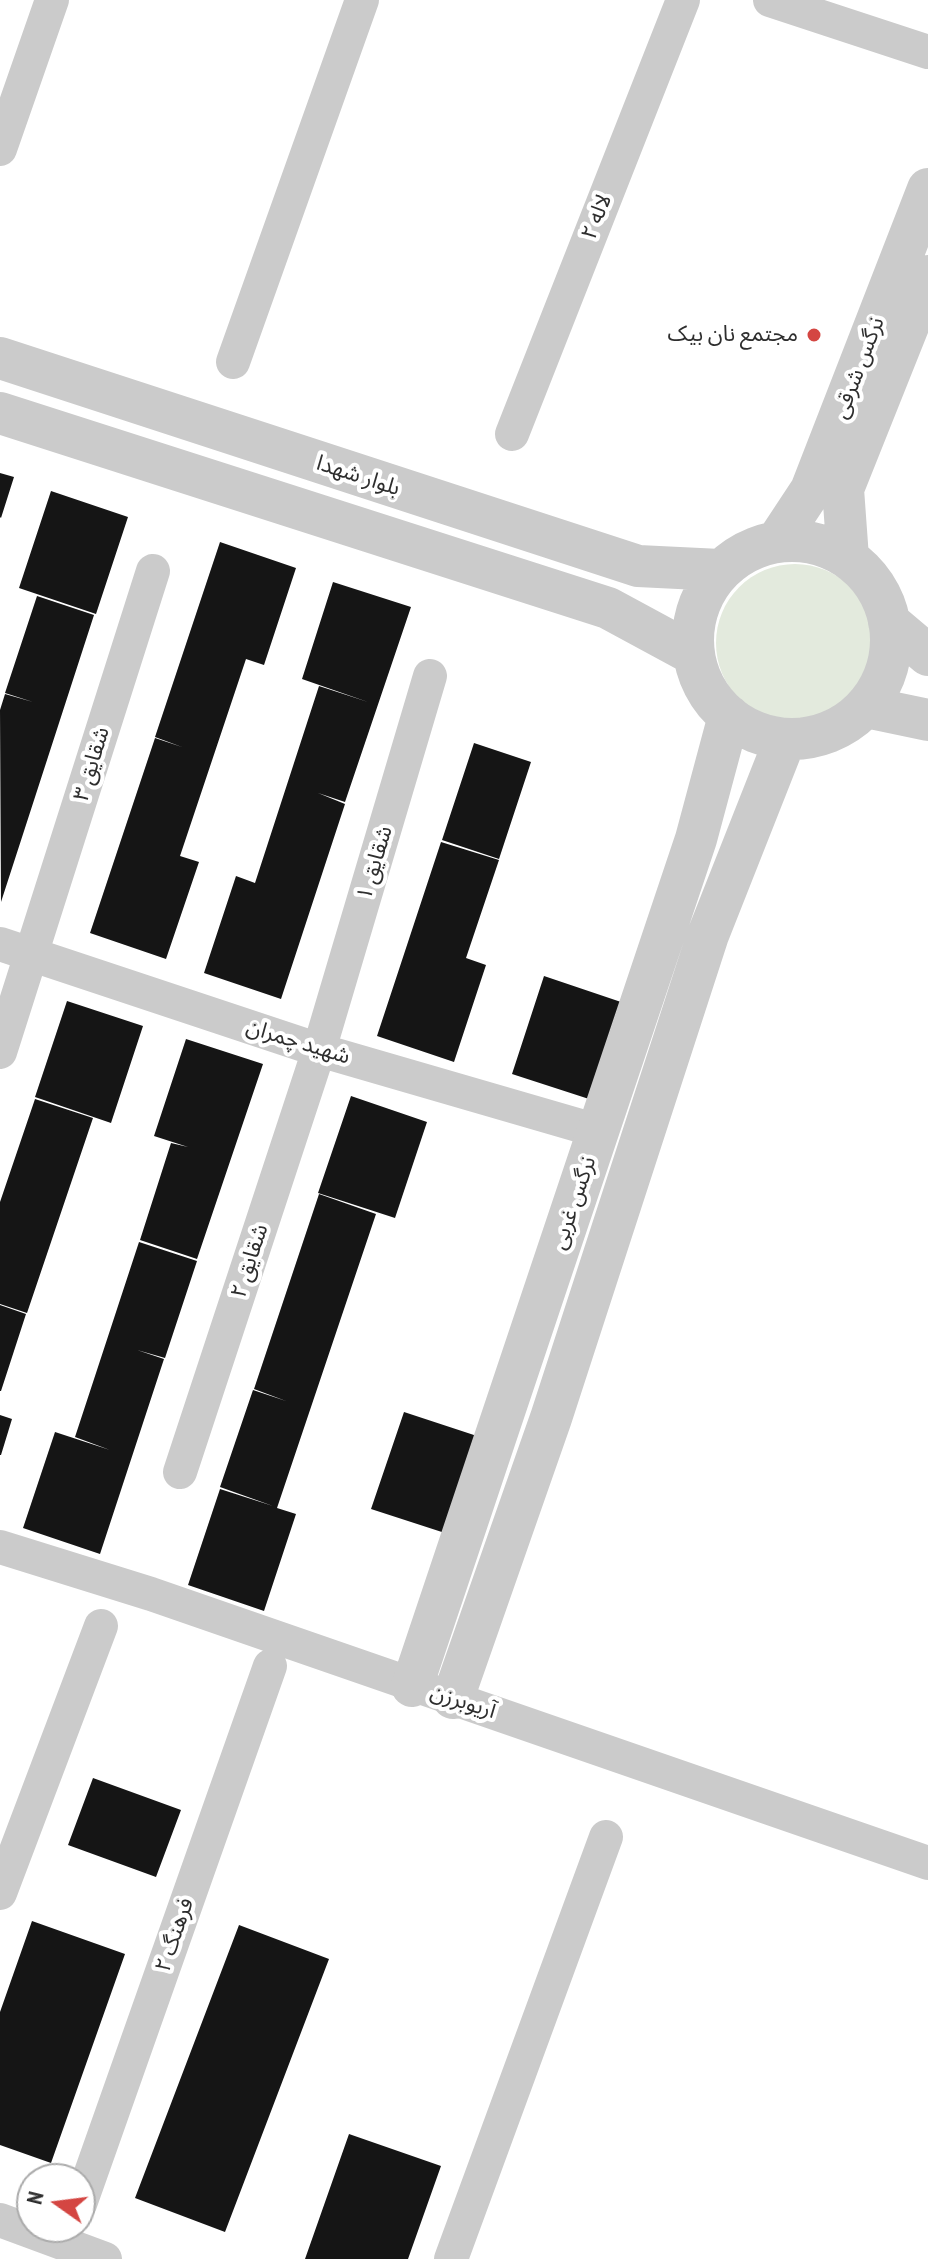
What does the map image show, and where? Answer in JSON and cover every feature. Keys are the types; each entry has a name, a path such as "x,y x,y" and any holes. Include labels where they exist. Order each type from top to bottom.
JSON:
{"street":[{"path":"0,149 52,0"},
{"path":"233,362 362,0"},
{"name":"لاله ۲","path":"512,434 683,0"},
{"path":"770,0 928,52"},
{"name":"نرگس شرقی","path":"778,540 811,490 928,189"},
{"name":"نرگس شرقی","path":"848,558 843,489 928,276"},
{"name":"بلوار شهدا","path":"0,358 638,566 720,570"},
{"path":"0,413 608,608 693,654"},
{"path":"778,540 808,540 838,550 848,558 863,569 884,600 892,637 886,675 866,707 843,726 814,737 785,740 750,731 729,716 702,686 693,654 693,623 702,595 720,570 746,550 778,540"},
{"name":"شقایق ۳","path":"0,1052 153,571"},
{"path":"889,622 928,655"},
{"name":"شقایق ۱","path":"319,1050 430,676"},
{"path":"866,707 928,720"},
{"name":"نرگس غربی","path":"412,1686 696,839 729,716"},
{"name":"نرگس غربی","path":"453,1698 708,935 785,740"},
{"name":"شهید چمران","path":"0,944 319,1050 598,1131"},
{"name":"شقایق ۲","path":"180,1472 319,1050"},
{"path":"598,1131 640,1145"},
{"name":"آریوبرزن","path":"0,1547 151,1594 927,1862"},
{"path":"0,1893 101,1626"},
{"name":"فرهنگ ۲","path":"94,2163 270,1666"},
{"path":"451,2259 606,1837"},
{"path":"66,2243 105,2259"}],"shaded area":[{"path":"795,564 825,570 851,587 868,613 874,643 868,673 851,699 825,716 795,722 765,716 739,699 722,673 716,643 722,613 739,587 765,570"}],"building":[{"path":"0,473 14,477 1,518 0,517"},
{"path":"51,491 128,517 96,614 19,588"},
{"path":"220,542 296,568 264,665 246,659 180,856 199,862 166,959 90,933 155,738 182,747 155,737"},
{"path":"333,582 411,607 345,802 318,793 345,804 281,999 204,973 236,876 255,883 319,686 368,702 302,679"},
{"path":"37,596 94,615 1,902 0,710 5,694 33,702 5,693"},
{"path":"474,743 531,762 499,859 442,840"},
{"path":"441,842 499,860 466,958 486,965 454,1062 377,1036"},
{"path":"544,976 621,1002 589,1099 512,1074"},
{"path":"67,1001 143,1026 111,1123 35,1097"},
{"path":"186,1039 263,1064 197,1259 140,1240 171,1143 188,1147 154,1136"},
{"path":"351,1096 427,1122 395,1218 318,1193"},
{"path":"35,1099 93,1118 27,1313 0,1304 0,1202"},
{"path":"319,1194 376,1214 277,1508 296,1514 264,1611 188,1585 220,1489 273,1506 220,1487 253,1390 286,1401 254,1389"},
{"path":"139,1242 197,1261 165,1358 137,1350 164,1359 100,1554 23,1528 55,1432 110,1450 75,1437"},
{"path":"0,1305 26,1314 1,1391 0,1391"},
{"path":"404,1412 480,1437 448,1534 371,1509"},
{"path":"0,1415 12,1419 1,1455 0,1455"},
{"path":"93,1778 181,1810 156,1877 68,1845"},
{"path":"32,1921 125,1954 51,2163 0,2145 0,2012"},
{"path":"239,1925 329,1959 225,2232 135,2198"},
{"path":"349,2134 441,2166 408,2259 305,2259"}],"place":[{"name":"مجتمع نان بیک","path":"814,335"}]}
